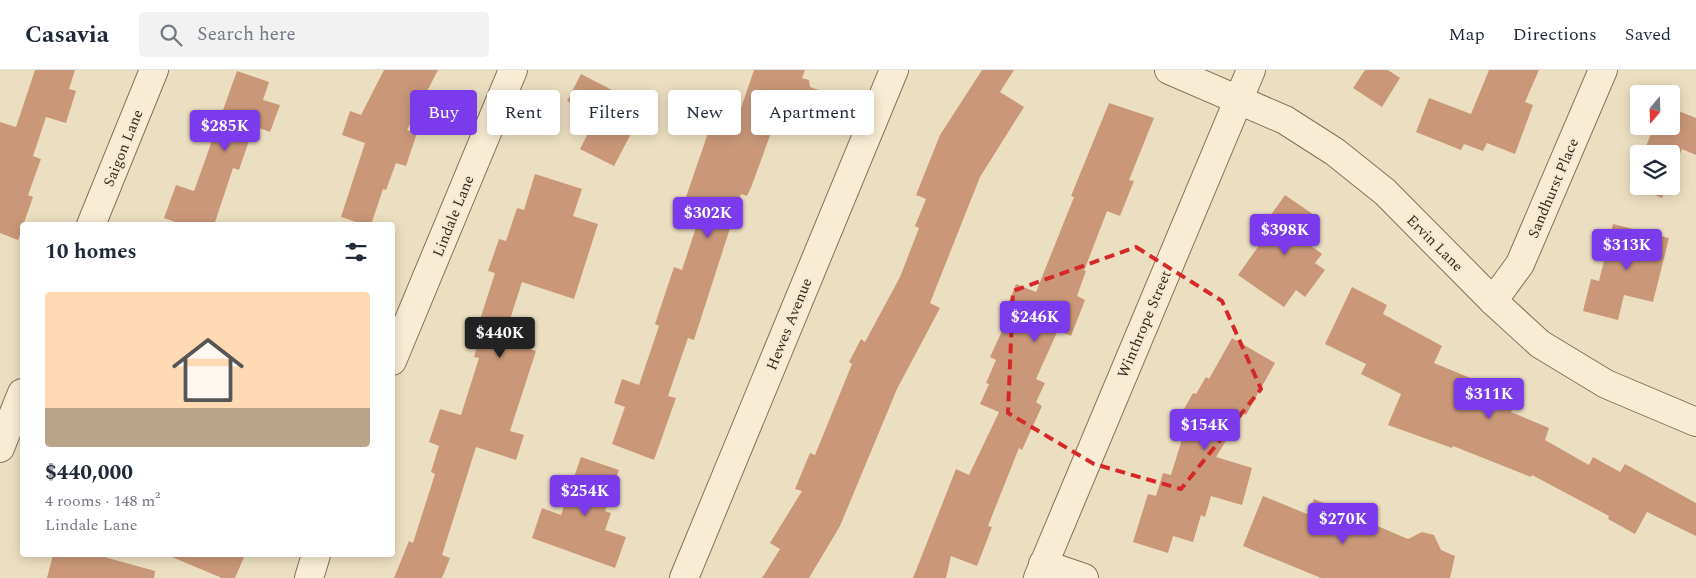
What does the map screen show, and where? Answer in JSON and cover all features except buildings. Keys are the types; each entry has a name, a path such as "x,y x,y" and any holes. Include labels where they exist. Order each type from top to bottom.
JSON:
{"street":[{"name":"Saigon Lane","path":"92,222 154,70"},
{"name":"Lindale Lane","path":"395,354 513,70"},
{"name":"Hewes Avenue","path":"684,578 894,70"},
{"name":"Ervin Lane","path":"1169,70 1285,120 1335,152 1385,192 1493,301 1540,344 1606,384 1696,422"},
{"name":"Winthrope Street","path":"1040,571 1251,70"},
{"name":"Sandhurst Place","path":"1493,301 1520,264 1603,70"},
{"path":"0,448 20,398"},
{"path":"309,578 315,557"},
{"path":"1040,571 1084,578"}],"highlighted area":[{"path":"1136,247 1222,301 1261,389 1181,489 1094,464 1008,413 1013,291"}]}
